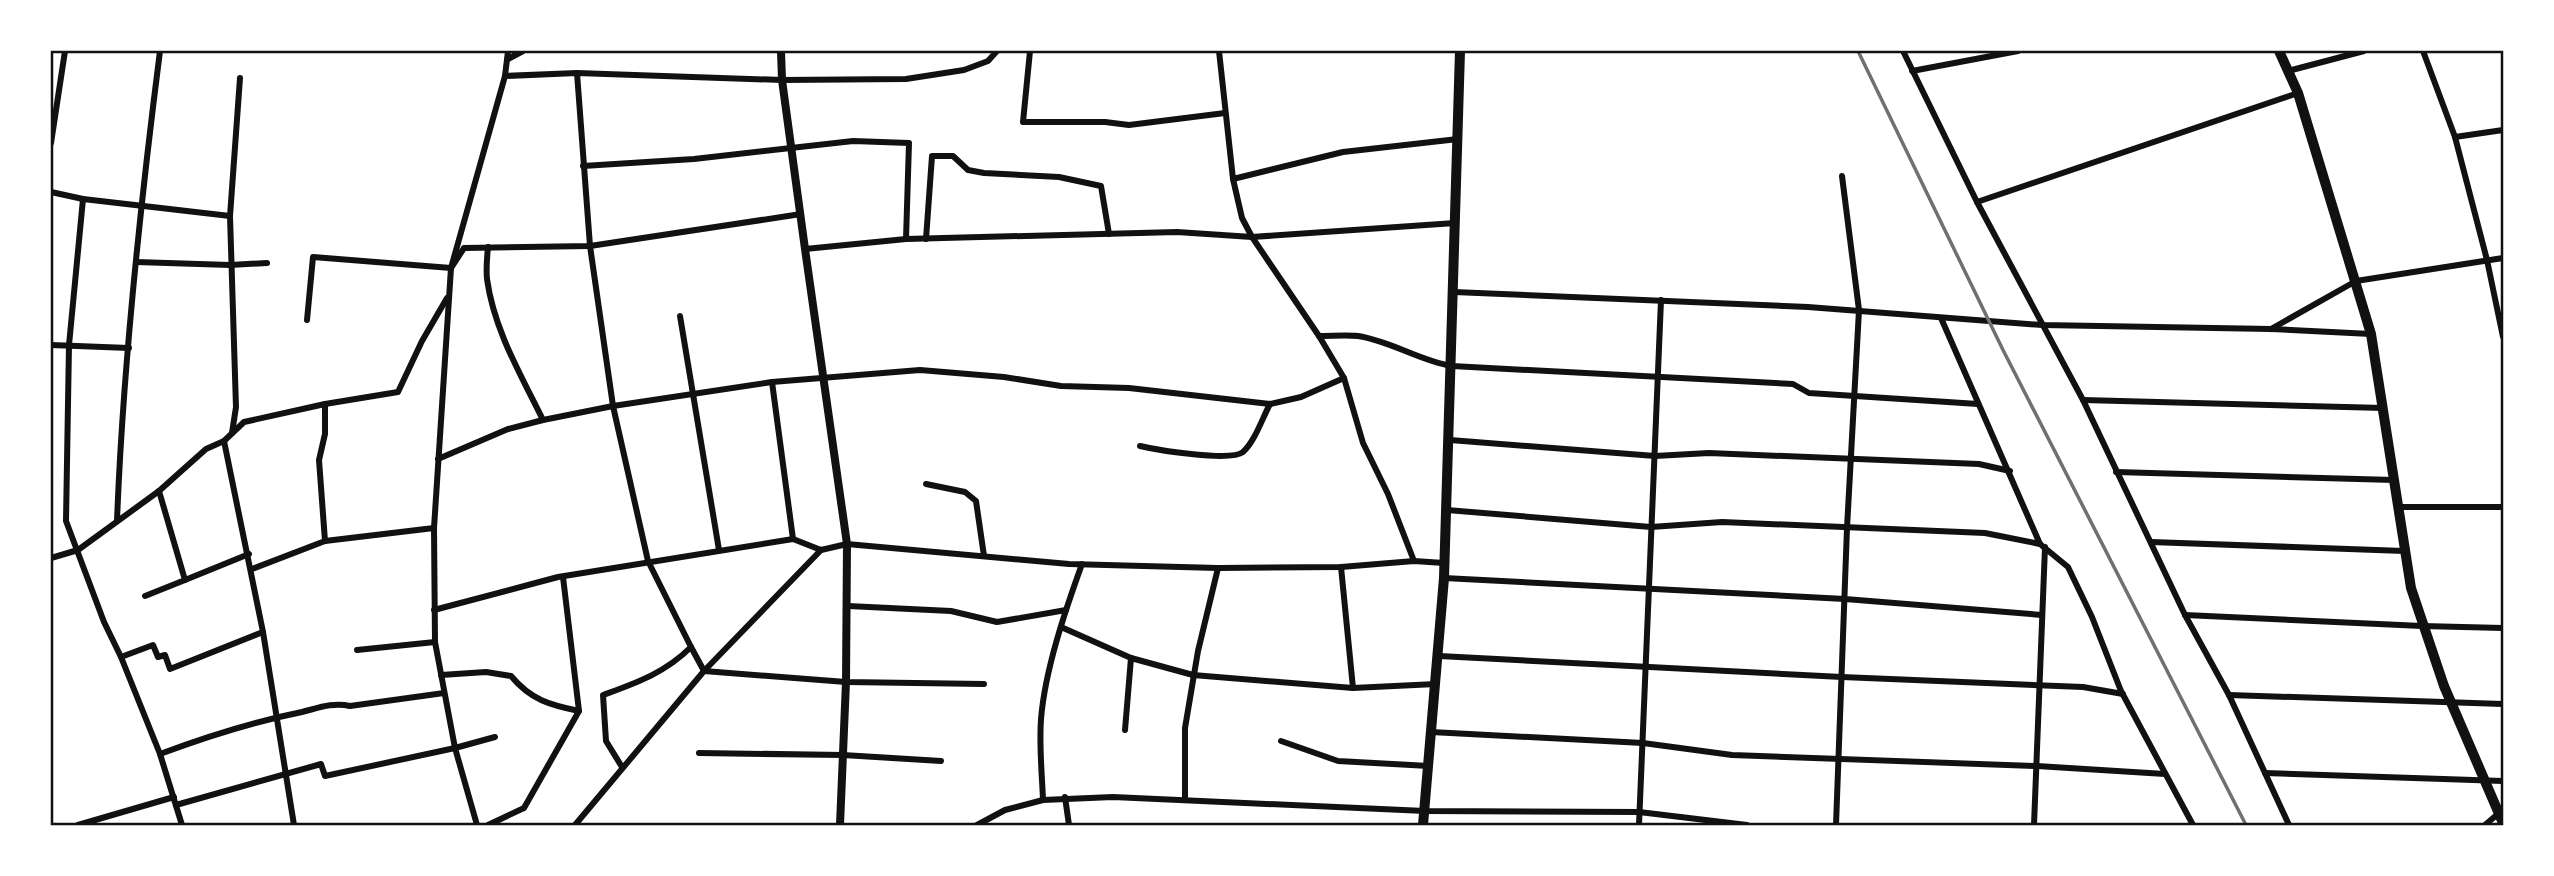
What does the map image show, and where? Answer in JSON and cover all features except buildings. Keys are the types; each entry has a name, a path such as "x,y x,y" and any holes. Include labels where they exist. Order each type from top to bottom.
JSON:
{"main road":[{"path":"1423,825 1444,579 1460,51"},
{"path":"2279,51 2298,93 2371,334 2411,589 2452,704 2501,818"}],"street":[{"path":"51,143 65,51"},
{"path":"117,521 135,262 160,51"},
{"path":"477,825 455,748 435,642 434,528 438,459 451,268 505,76 508,55 523,51"},
{"path":"781,51 782,80 847,544 848,606 840,825"},
{"path":"505,76 577,73 782,80 906,79 964,70 988,61 997,51"},
{"path":"1030,51 1023,122 1105,122 1129,125 1225,113"},
{"path":"1219,51 1233,179 1242,218 1344,378 1363,443 1388,494 1414,561"},
{"path":"1903,51 1977,202 2082,400 2185,615 2229,695 2289,825"},
{"path":"1912,71 2018,51"},
{"path":"2288,71 2364,51"},
{"path":"2423,51 2455,137 2487,260 2503,337"},
{"path":"577,73 590,246 613,407 648,561 705,671"},
{"path":"232,433 236,407 230,216 240,78"},
{"path":"1977,202 2298,93"},
{"path":"2455,137 2503,130"},
{"path":"1233,179 1343,152 1458,139"},
{"path":"583,166 694,159 853,141 909,143 906,239"},
{"path":"926,239 932,156 953,156 968,170 984,173 1059,177 1101,186 1109,234"},
{"path":"1836,825 1847,528 1853,459 1853,397 1859,310 1842,176"},
{"path":"51,192 83,199 230,216"},
{"path":"83,199 69,345 66,521 104,622 160,754 182,825"},
{"path":"451,268 464,248 590,246 801,214"},
{"path":"805,248 906,239 1177,232 1252,237 1455,223"},
{"path":"488,247 487,278 496,318 508,352 543,420"},
{"path":"307,320 313,257 451,268"},
{"path":"2271,329 2356,281 2503,258"},
{"path":"135,262 230,265 267,263"},
{"path":"1454,292 1859,310 2042,325 2271,329 2371,334"},
{"path":"51,558 78,550 159,491 206,449 224,441 244,422 325,404 398,392 422,341 448,296"},
{"path":"1639,825 1661,300"},
{"path":"680,316 719,550"},
{"path":"1941,318 2043,545 2068,567 2092,617 2123,694 2193,825"},
{"path":"1319,336 1357,336 1379,341 1432,363 1452,366 1657,379 1793,384 1809,393 1978,404"},
{"path":"51,345 129,348"},
{"path":"438,459 508,429 543,420 772,382 920,370 1004,377 1061,386 1129,388 1270,404 1301,397 1344,378"},
{"path":"772,382 793,539"},
{"path":"2082,400 2384,408"},
{"path":"325,404 325,434 318,460 325,541"},
{"path":"1140,446 1219,457 1236,456 1248,445 1270,404"},
{"path":"1450,440 1655,456 1709,453 1979,464 2010,471"},
{"path":"224,441 252,569 294,825"},
{"path":"2116,471 2394,480"},
{"path":"926,484 965,492 976,501 984,556"},
{"path":"159,491 184,580"},
{"path":"2398,507 2503,508"},
{"path":"1447,510 1651,527 1722,522 1984,533 2043,545"},
{"path":"252,569 325,541 434,528"},
{"path":"434,610 563,577 648,561 793,539 821,550"},
{"path":"2151,541 2404,551"},
{"path":"575,825 705,671 821,550 847,544 1082,564 1218,568 1341,567 1414,561 1444,563"},
{"path":"2034,825 2043,545"},
{"path":"145,596 248,554"},
{"path":"1043,800 1043,700 1066,610 1082,564"},
{"path":"1341,567 1353,688"},
{"path":"1185,800 1185,729 1193,675 1218,568"},
{"path":"488,825 524,808 579,711 563,577"},
{"path":"1444,579 1845,599 2042,615"},
{"path":"848,606 951,611 997,622 1066,610"},
{"path":"2185,615 2503,628"},
{"path":"1061,628 1131,658 1193,675 1353,688 1436,684"},
{"path":"121,657 153,645 158,657 165,655 170,669 263,632"},
{"path":"357,650 435,642"},
{"path":"622,767 606,741 603,695 645,680 680,659 691,647"},
{"path":"1439,656 2083,687 2123,694"},
{"path":"1125,730 1131,658"},
{"path":"705,671 846,682 984,684"},
{"path":"441,676 485,672 511,676 521,688 550,705 579,711"},
{"path":"160,754 225,730 339,703 350,706 444,693"},
{"path":"2229,695 2503,704"},
{"path":"1431,732 1643,743 1732,755 2037,766 2165,774"},
{"path":"176,805 321,765 325,776 495,737"},
{"path":"1281,741 1338,761 1429,765"},
{"path":"699,752 843,755 941,761"},
{"path":"2265,773 2503,781"},
{"path":"78,825 174,797"},
{"path":"1065,797 1069,825"},
{"path":"977,825 1005,810 1065,797 1425,811 1639,812 1747,825"},
{"path":"2485,825 2501,818"}],"railway":[{"path":"1858,51 2003,350 2246,825"}]}
